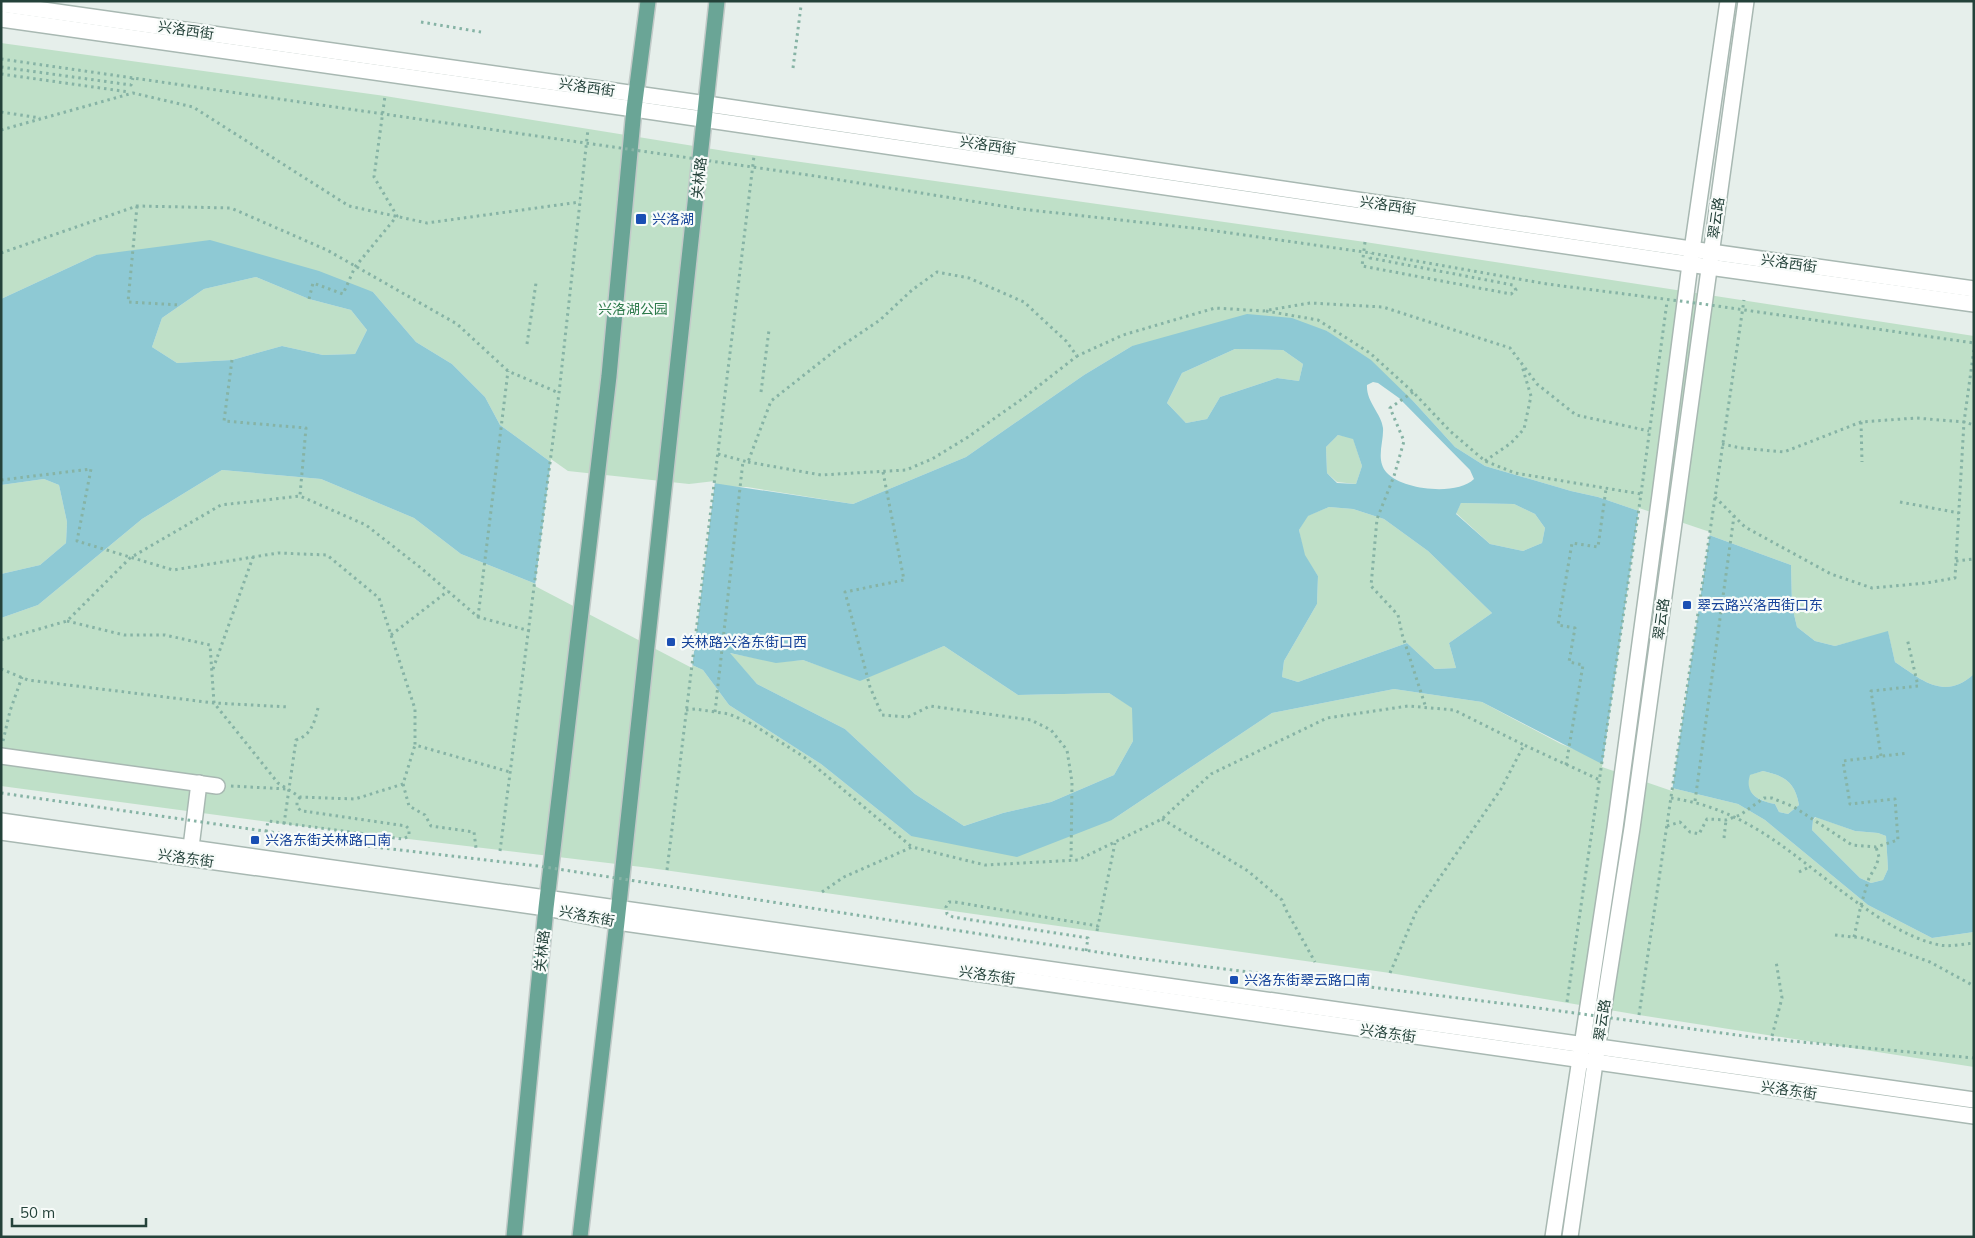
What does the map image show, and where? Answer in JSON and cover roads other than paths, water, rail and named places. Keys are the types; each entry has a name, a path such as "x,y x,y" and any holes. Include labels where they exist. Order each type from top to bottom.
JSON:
{"main road":[{"path":"635,101 648,1"},
{"name":"关林路","path":"617,915 717,1"},
{"name":"关林路","path":"514,1237 547,903 609,376 635,101"},
{"path":"580,1237 617,915"}],"street":[{"name":"翠云路","path":"1553,1237 1615,828 1691,257 1728,1"},
{"name":"翠云路","path":"1570,1237 1597,1047 1632,828 1746,1"},
{"name":"兴洛西街","path":"1,4 635,101"},
{"name":"兴洛西街","path":"1,18 706,111 1691,257 1974,304"},
{"name":"兴洛西街","path":"1710,260 1974,289"},
{"path":"1,756 217,786"},
{"path":"191,848 200,783"},
{"name":"兴洛东街","path":"1,821 191,848 617,915 1595,1063 1974,1116"},
{"name":"兴洛东街","path":"1,832 547,903"},
{"name":"兴洛东街","path":"617,915 1597,1047 1974,1100"}],"water":[{"path":"210,240 319,271 373,292 416,342 452,364 485,397 500,425 567,474 670,485 713,483 853,504 966,457 1084,375 1132,346 1247,314 1292,318 1327,331 1371,360 1414,402 1455,447 1485,466 1598,497 1791,565 1792,606 1797,627 1815,641 1835,646 1888,631 1895,662 1924,681 1943,687 1953,686 1974,674 1974,932 1932,938 1868,905 1765,820 1738,804 1672,788 1602,764 1482,702 1394,689 1272,713 1112,820 1017,857 911,836 821,764 729,705 703,670 668,654 536,584 461,554 414,518 321,479 222,470 142,519 38,605 1,618 1,574 40,565 66,543 67,522 59,485 44,479 1,485 1,299 96,255","holes":["256,277 309,299 351,310 367,330 355,354 323,355 282,346 232,360 177,363 152,347 162,318 204,289","1235,349 1283,350 1303,364 1299,381 1277,378 1220,397 1207,419 1186,423 1167,403 1182,373","1373,382 1378,383 1399,398 1470,470 1474,479 1455,488 1430,489 1405,483 1387,473 1381,462 1382,423 1367,391 1367,385","1338,435 1353,439 1362,466 1356,484 1337,483 1327,473 1326,447","1461,503 1514,504 1535,514 1545,528 1542,543 1523,551 1490,544 1456,514","1329,507 1353,509 1384,519 1428,551 1492,613 1449,643 1456,668 1435,669 1407,643 1298,682 1282,677 1284,661 1317,604 1318,576 1305,555 1299,530 1308,516","944,646 1018,695 1109,693 1132,708 1133,741 1114,775 1051,802 1003,813 964,826 915,794 845,729 757,684 730,653 776,663 803,660 860,681","1763,771 1777,775 1792,785 1799,805 1788,814 1779,812 1775,804 1754,796 1749,787 1750,775","1815,817 1855,831 1878,833 1886,836 1888,869 1883,880 1871,883 1860,878 1812,830"]}],"place":[{"name":"兴洛湖","path":"641,219"},
{"name":"翠云路兴洛西街口东","path":"1687,605"},
{"name":"关林路兴洛东街口西","path":"671,642"},
{"name":"兴洛东街关林路口南","path":"255,840"},
{"name":"兴洛东街翠云路口南","path":"1234,980"}],"park label":[{"name":"兴洛湖公园","path":"633,309"}]}
